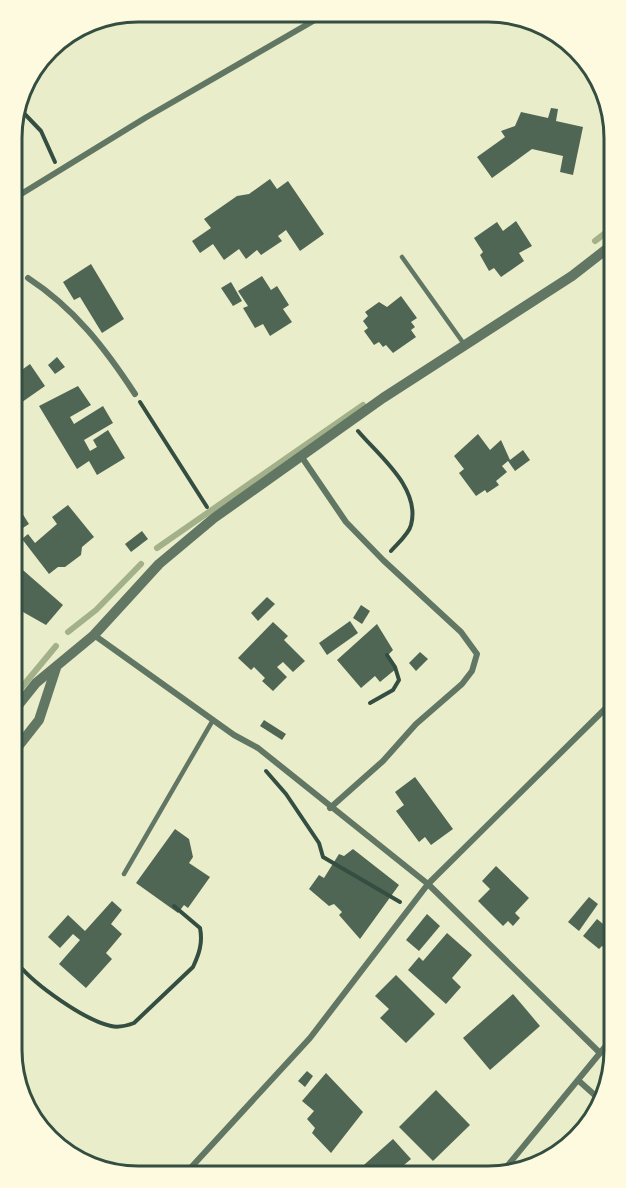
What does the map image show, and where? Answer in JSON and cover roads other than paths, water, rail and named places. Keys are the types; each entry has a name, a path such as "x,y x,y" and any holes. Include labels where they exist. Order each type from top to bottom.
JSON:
{"street":[{"path":"22,194 56,171 312,22"},
{"path":"22,700 36,683 94,635 159,564 214,518 350,421 572,276 604,251"},
{"path":"28,278 50,292 87,326 135,394"},
{"path":"301,456 346,522 383,560 461,632 477,654 472,671 462,684 416,724 383,761 330,808"},
{"path":"94,635 177,692 213,720 258,748 330,808 428,884 600,1053"},
{"path":"22,742 39,720 56,668"},
{"path":"192,1166 310,1038 428,884 603,711"},
{"path":"509,1164 603,1049"},
{"path":"579,1081 595,1095"}],"lane":[{"path":"402,257 466,346"},
{"path":"124,874 213,720"}],"waterway":[{"path":"595,241 604,234"},
{"path":"157,548 363,405"},
{"path":"68,632 96,610 141,564"},
{"path":"22,687 56,646"}]}
